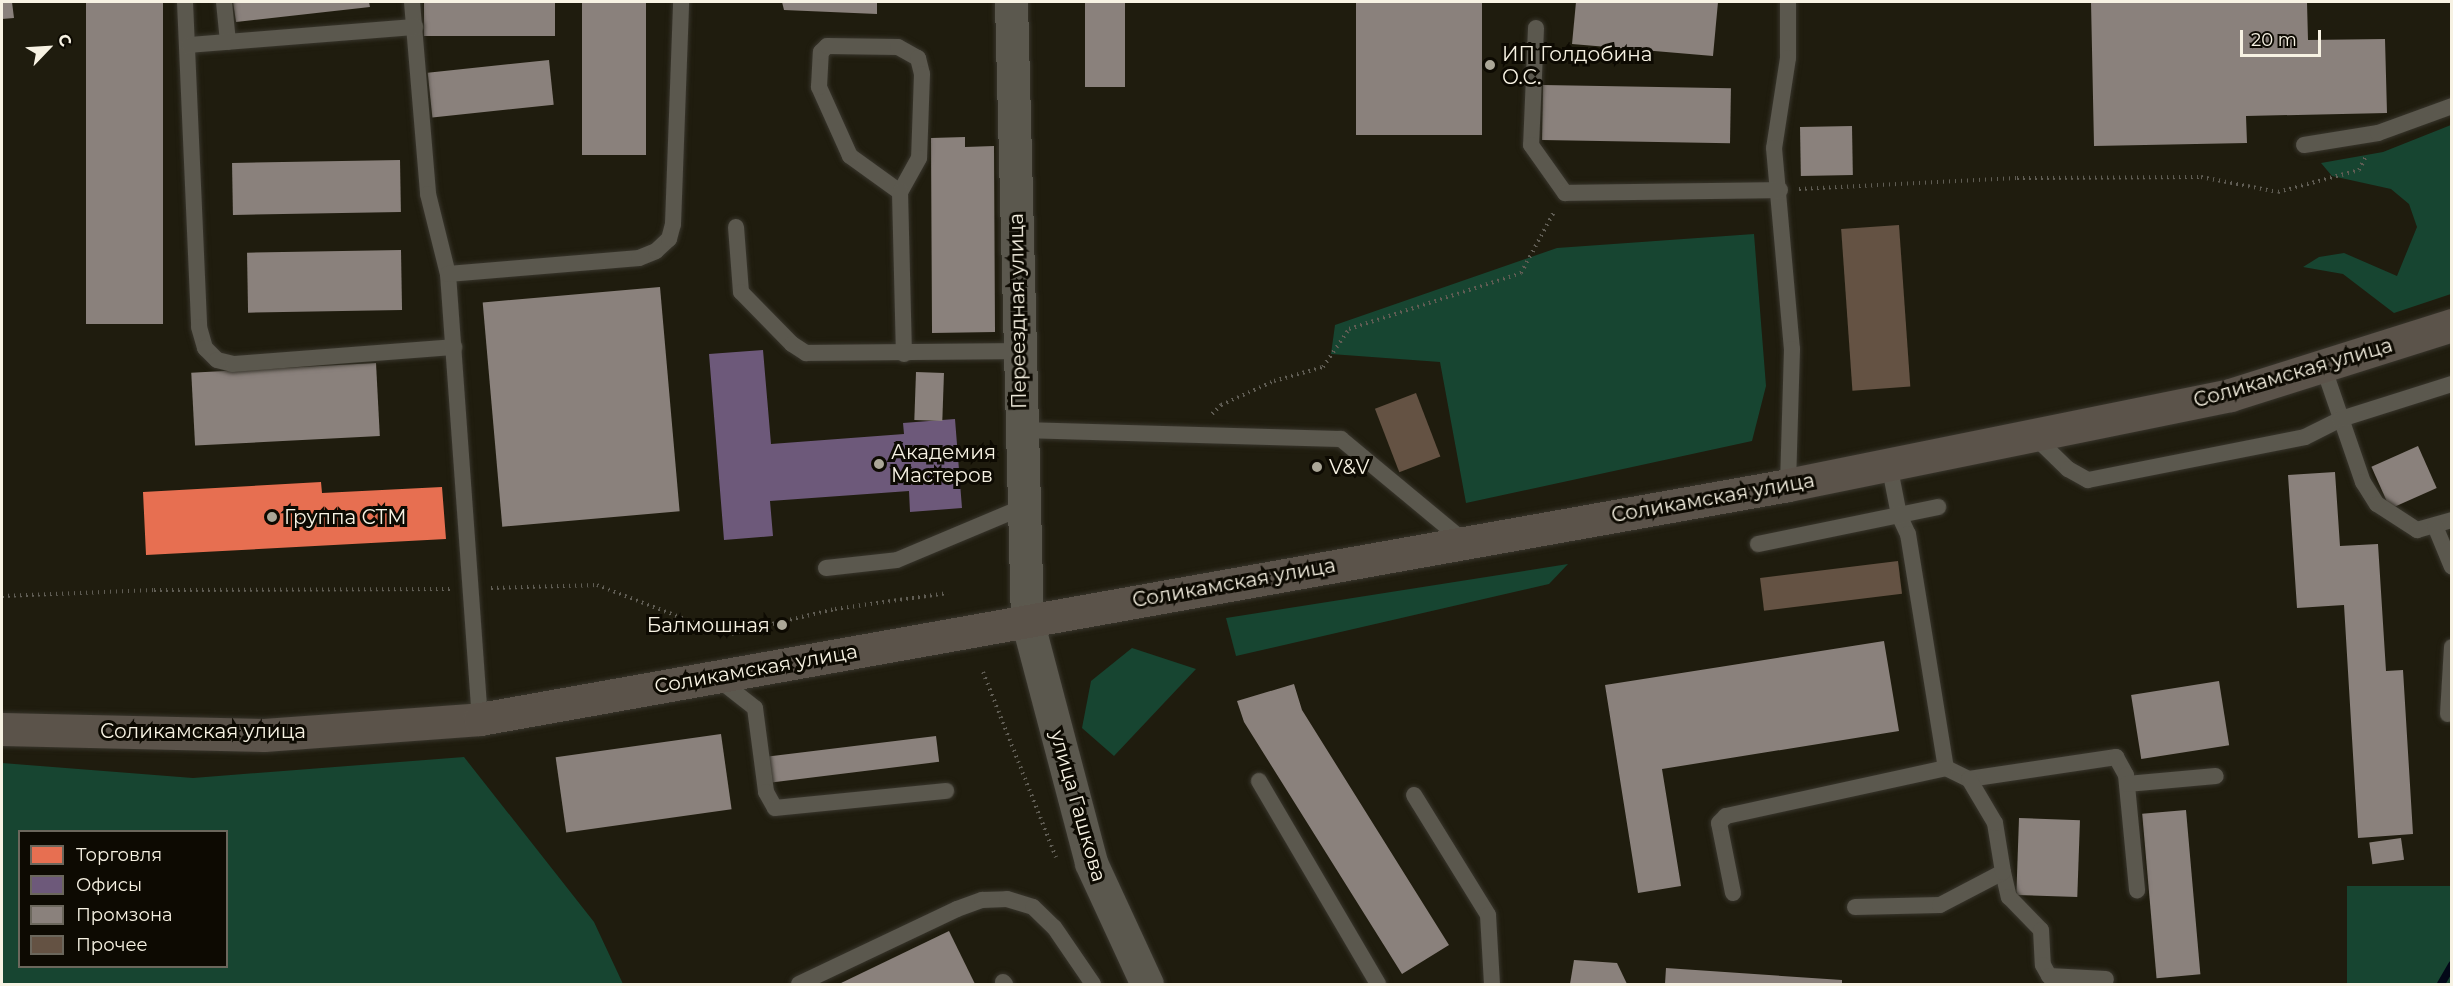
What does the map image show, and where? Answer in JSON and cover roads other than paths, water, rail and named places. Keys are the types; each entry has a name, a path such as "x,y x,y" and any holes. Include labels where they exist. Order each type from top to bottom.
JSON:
{"main road":[{"name":"Соликамская улица","path":"2,729 264,735 480,719 1889,464 2230,395 2451,325"}],"street":[{"name":"Переездная улица","path":"1011,2 1021,508 1027,620"},
{"name":"улица Гашкова","path":"1027,620 1092,863 1147,984"}],"lane":[{"path":"185,2 189,45 199,327 205,348 217,360 233,364 454,346"},
{"path":"225,2 228,42"},
{"path":"412,2 428,194 448,274 480,719"},
{"path":"448,274 639,258 656,252 669,239 673,224 681,2"},
{"path":"1788,2 1788,58 1774,148 1780,190 1792,349 1788,484"},
{"path":"189,45 414,27"},
{"path":"1536,28 1531,145 1565,193 1780,190"},
{"path":"900,192 850,156 819,87 821,52 827,46 898,47 918,58 922,74 919,158 900,192 904,354"},
{"path":"2304,145 2378,133 2451,106"},
{"path":"736,227 741,292 792,344 806,353 822,356 1019,351"},
{"path":"2323,366 2363,482 2377,504 2417,530 2451,520"},
{"path":"2033,435 2068,469 2088,480 2305,437 2342,419 2451,384"},
{"path":"1021,430 1187,437 1341,439 1465,542"},
{"path":"1889,464 1899,515 1908,534 1946,768"},
{"path":"1758,544 1938,507"},
{"path":"826,568 897,560 1021,508"},
{"path":"2435,526 2451,567"},
{"path":"2448,714 2451,647"},
{"path":"715,676 755,708 766,792 775,808 946,791"},
{"path":"1969,779 2116,757 2123,763 2127,784 2137,890"},
{"path":"1733,893 1720,834 1719,823 1726,816 1946,768 1969,779 1995,823 2002,872 2009,897 2041,930 2043,965 2049,976 2106,979"},
{"path":"2127,784 2217,776"},
{"path":"1260,781 1378,984"},
{"path":"1414,795 1488,915 1492,984"},
{"path":"1855,907 1940,905 2002,872"},
{"path":"799,984 957,909 982,900 1007,899 1033,907 1054,927 1093,984"}],"waterway":[{"path":"2441,984 2452,965"}],"place":[{"name":"ИП Голдобина О.С.","path":"1490,65"},
{"name":"Академия Мастеров","path":"879,464"},
{"name":"V&V","path":"1317,467"},
{"name":"Группа СТМ","path":"272,517"},
{"name":"Балмошная","path":"782,625"}]}
